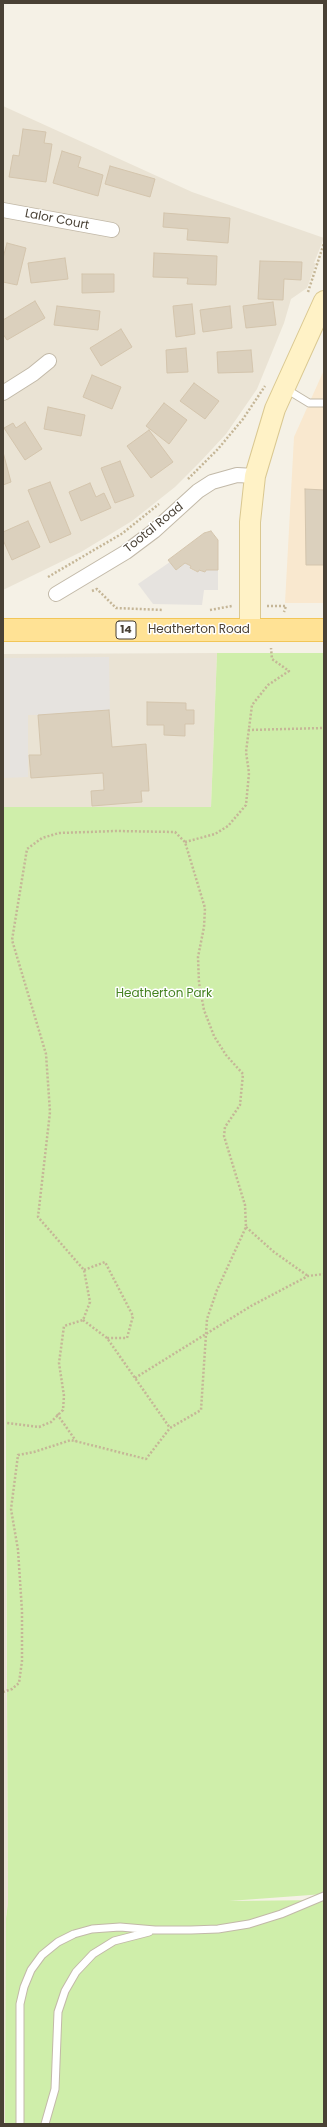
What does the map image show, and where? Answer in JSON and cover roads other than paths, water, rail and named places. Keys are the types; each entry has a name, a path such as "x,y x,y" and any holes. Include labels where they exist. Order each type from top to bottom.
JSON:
{"main road":[{"path":"250,630 250,522 256,476 267,432 275,385 315,299"},
{"name":"Heatherton Road","path":"3,630 324,630"}],"street":[{"name":"Lalor Court","path":"3,210 112,230"},
{"path":"3,393 33,374 49,361"},
{"name":"Tootal Road","path":"56,594 126,552 169,519 198,491 212,482 237,475 256,476"}],"lane":[{"path":"275,385 309,403 324,403"},
{"path":"20,2124 20,2004 24,1987 35,1965 42,1955 58,1942 74,1934 92,1929 120,1927 155,1930 218,1929 249,1924 281,1914 324,1896"},
{"path":"45,2124 55,2089 58,2012 65,1991 76,1972 93,1954 114,1941 155,1930"}],"park label":[{"name":"Heatherton Park","path":"164,994"}]}
